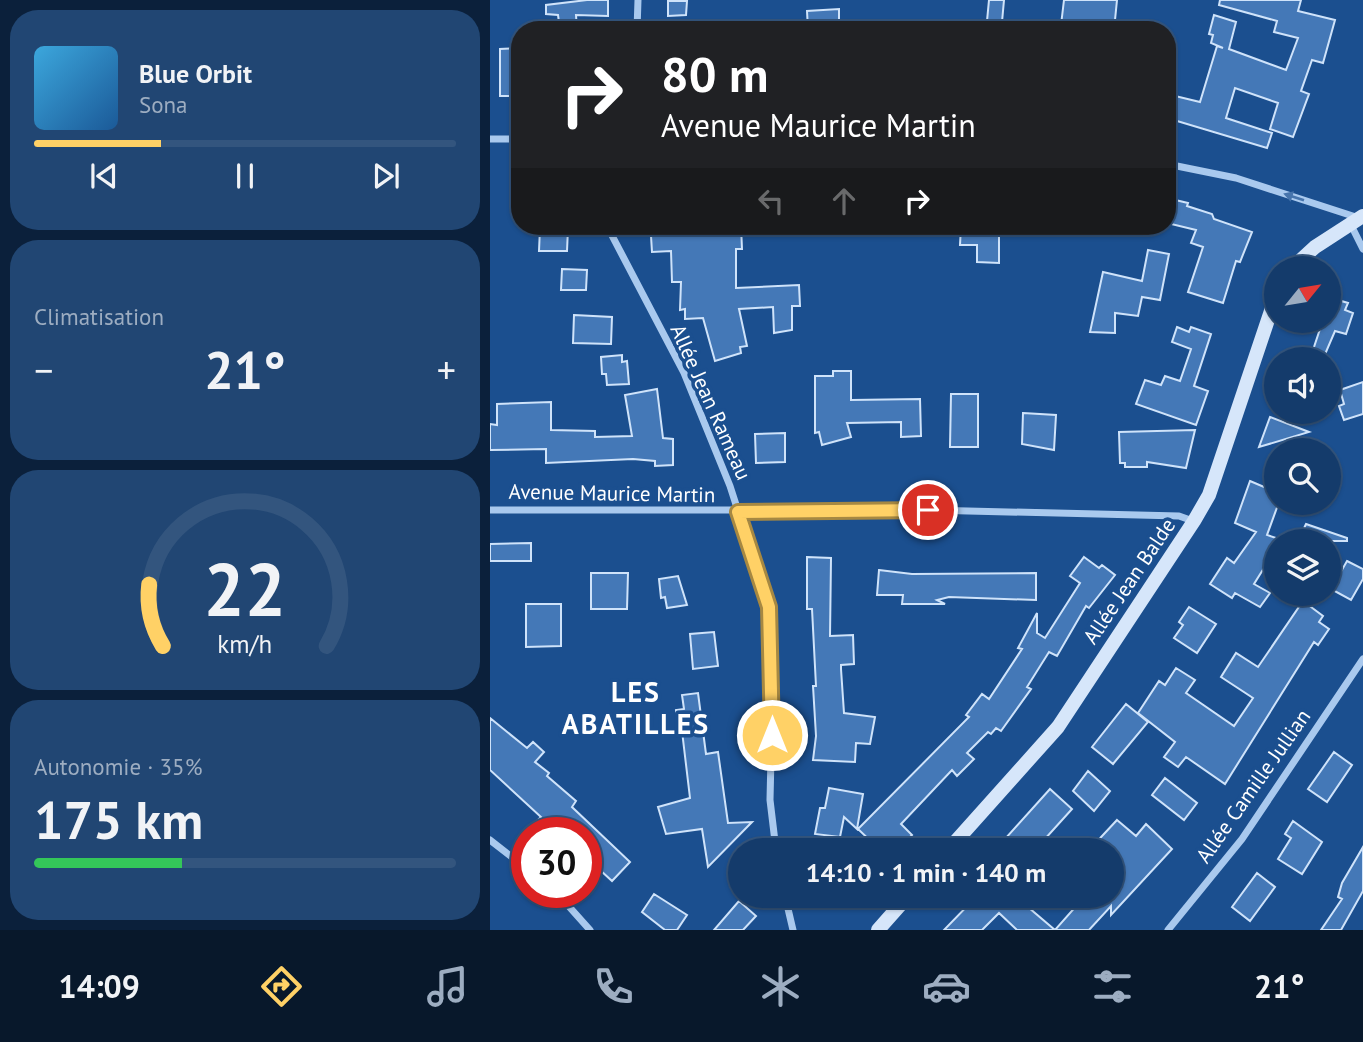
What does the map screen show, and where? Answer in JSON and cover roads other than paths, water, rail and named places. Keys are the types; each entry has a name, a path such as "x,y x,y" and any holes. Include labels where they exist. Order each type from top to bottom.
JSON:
{"street":[{"path":"637,21 638,0"},
{"path":"490,139 511,139"},
{"path":"1176,166 1236,178 1358,220"},
{"path":"1358,220 1363,249"},
{"path":"1305,256 1358,220"},
{"name":"Allée Jean Rameau","path":"612,235 684,373 730,486 769,607 772,714 770,800 775,838"},
{"name":"Allée Jean Balde","path":"959,838 1058,727 1194,521 1209,495 1264,332"},
{"name":"Avenue Maurice Martin","path":"490,510 928,510 1179,516 1194,521"},
{"name":"Allée Camille Jullian","path":"1168,930 1242,839 1363,659"},
{"path":"490,840 511,856"},
{"path":"570,908 590,930"},
{"path":"788,908 793,930"},
{"path":"878,930 897,908"}],"district":[{"name":"LES ABATILLES","path":"636,707"}]}
